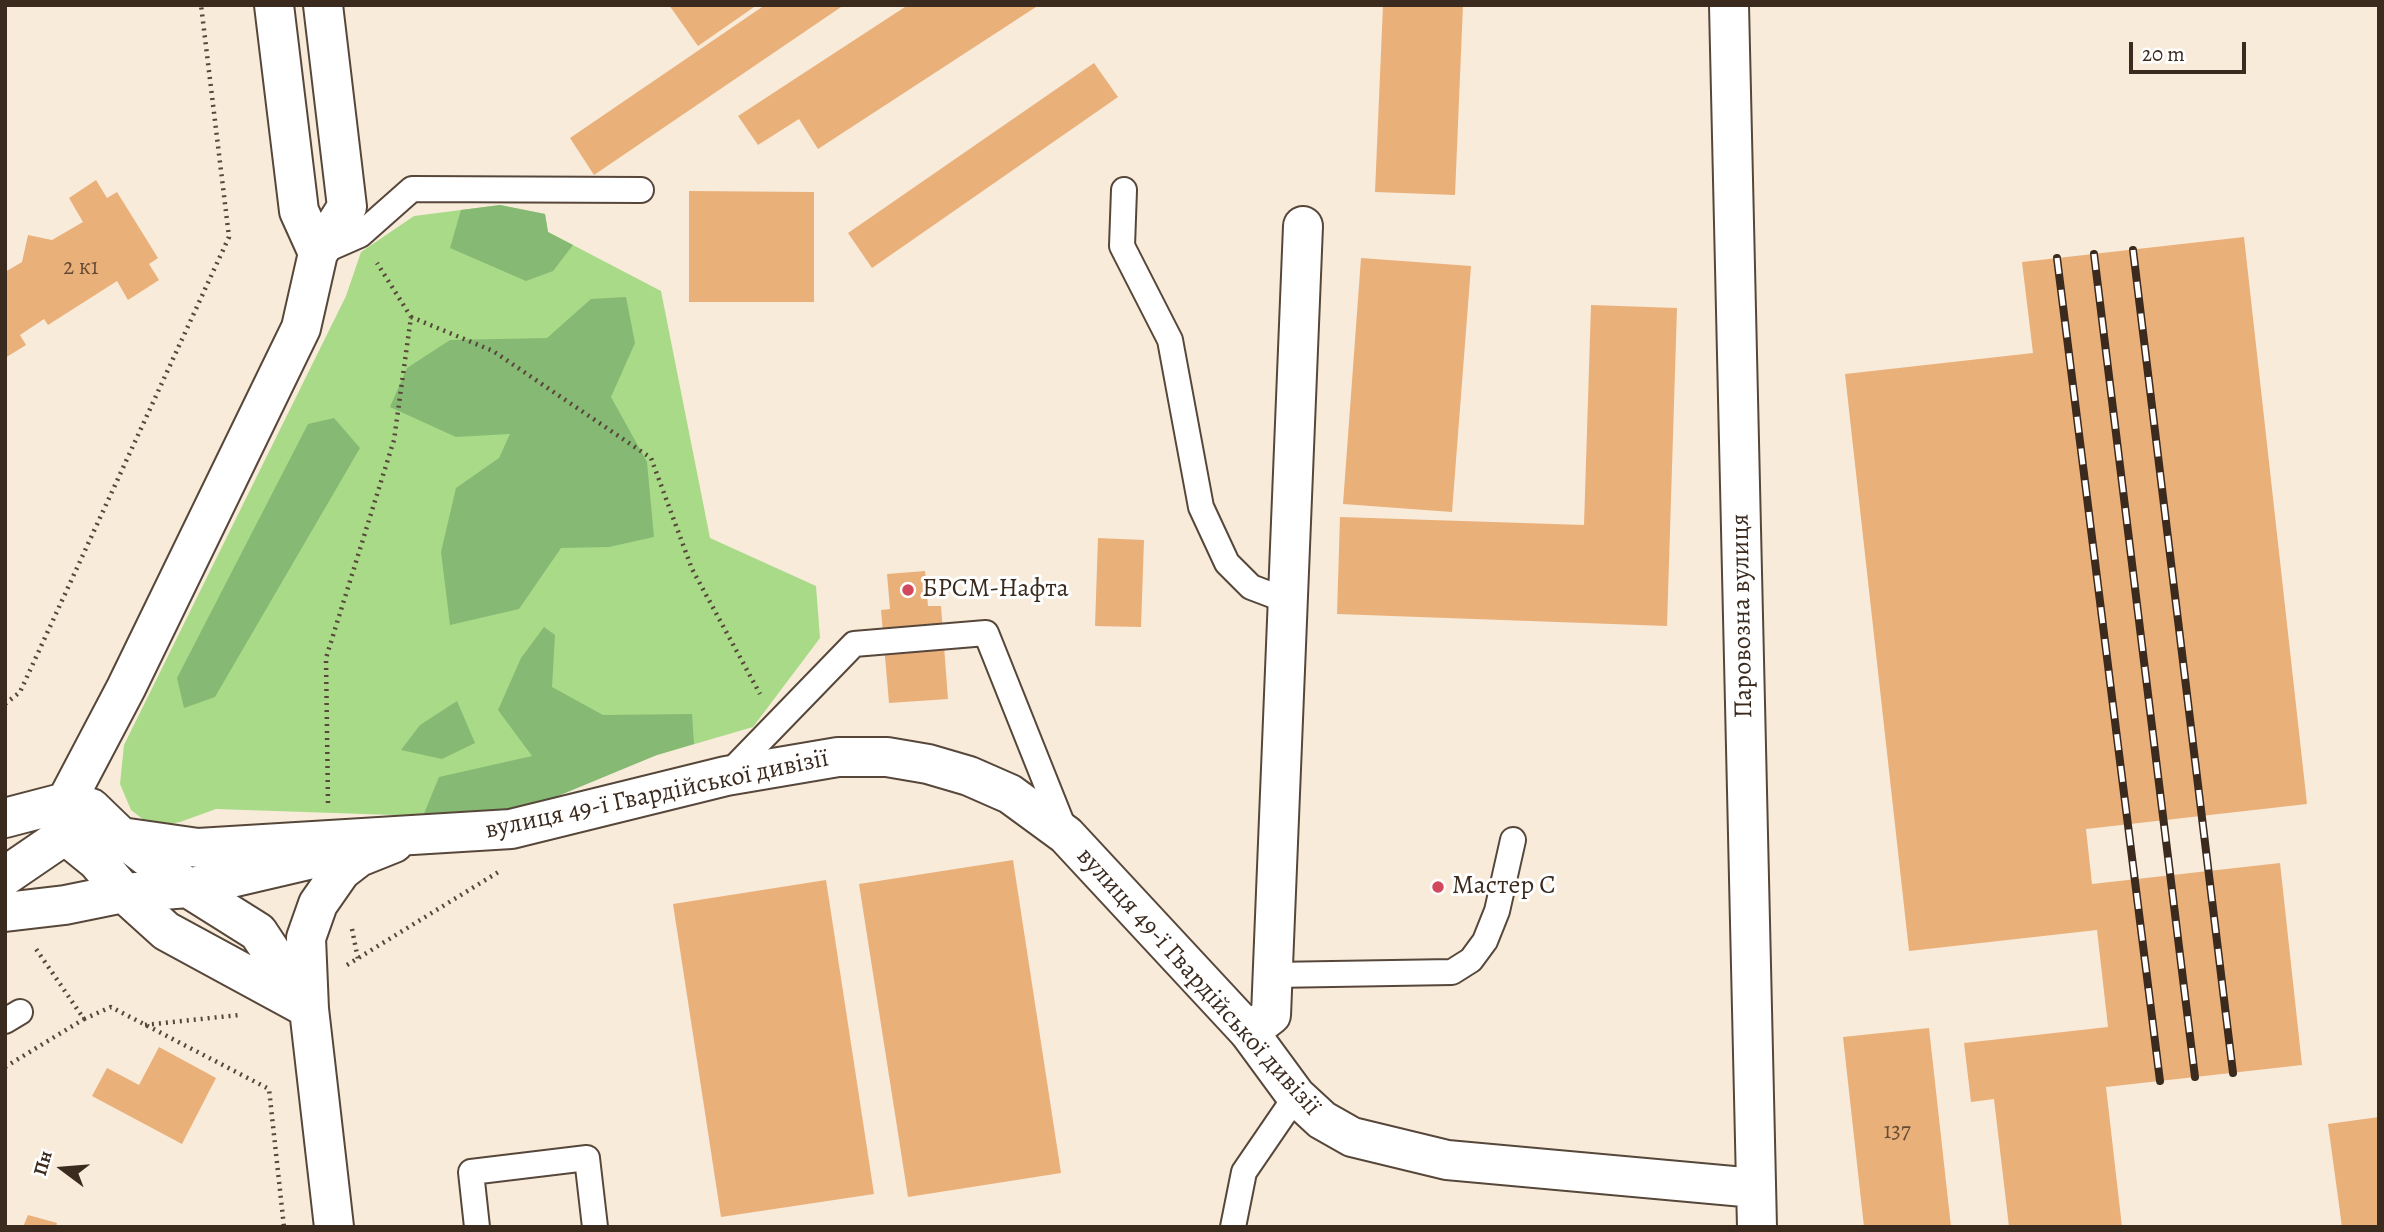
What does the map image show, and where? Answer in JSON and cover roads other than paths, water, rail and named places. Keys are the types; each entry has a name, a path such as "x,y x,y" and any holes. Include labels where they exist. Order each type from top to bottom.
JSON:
{"street":[{"path":"274,5 299,211 318,253"},
{"path":"5,876 74,815 126,688 302,328 318,253 347,208 323,5"},
{"name":"Паровозна вулиця","path":"1729,5 1756,1227"},
{"path":"1250,1032 1271,1015 1303,226"},
{"path":"5,818 53,781 126,688"},
{"name":"вулиця 49-ї Гвардійської дивізії","path":"412,836 511,829 726,776 838,758 887,758 928,764 969,776 1010,794 1066,835 1250,1032 1296,1096 1322,1120 1352,1137 1447,1160 1755,1188"},
{"path":"5,818 74,815 109,849 188,888 258,932 309,1009"},
{"path":"109,849 198,848 359,857 412,836"},
{"path":"5,912 65,905 124,893 188,888 412,836"},
{"path":"109,849 124,893 166,931 309,1009"},
{"path":"334,1227 309,1009 306,938 338,856"},
{"path":"65,905 166,931"}],"lane":[{"path":"318,253 360,235 412,189 641,190"},
{"path":"1124,190 1122,246 1170,340 1201,506 1227,563 1251,587 1288,601"},
{"path":"726,776 855,644 985,633 1066,835"},
{"path":"1273,975 1451,972 1471,960 1485,941 1497,911 1513,840"},
{"path":"1233,1227 1244,1172 1296,1096"},
{"path":"477,1227 471,1172 587,1158 595,1227"}],"railway":[{"path":"2133,250 2233,1073"},
{"path":"2094,254 2195,1077"},
{"path":"2057,258 2160,1081"}],"place":[{"name":"БРСМ-Нафта","path":"908,590"},
{"name":"Мастер С","path":"1438,887"}]}
